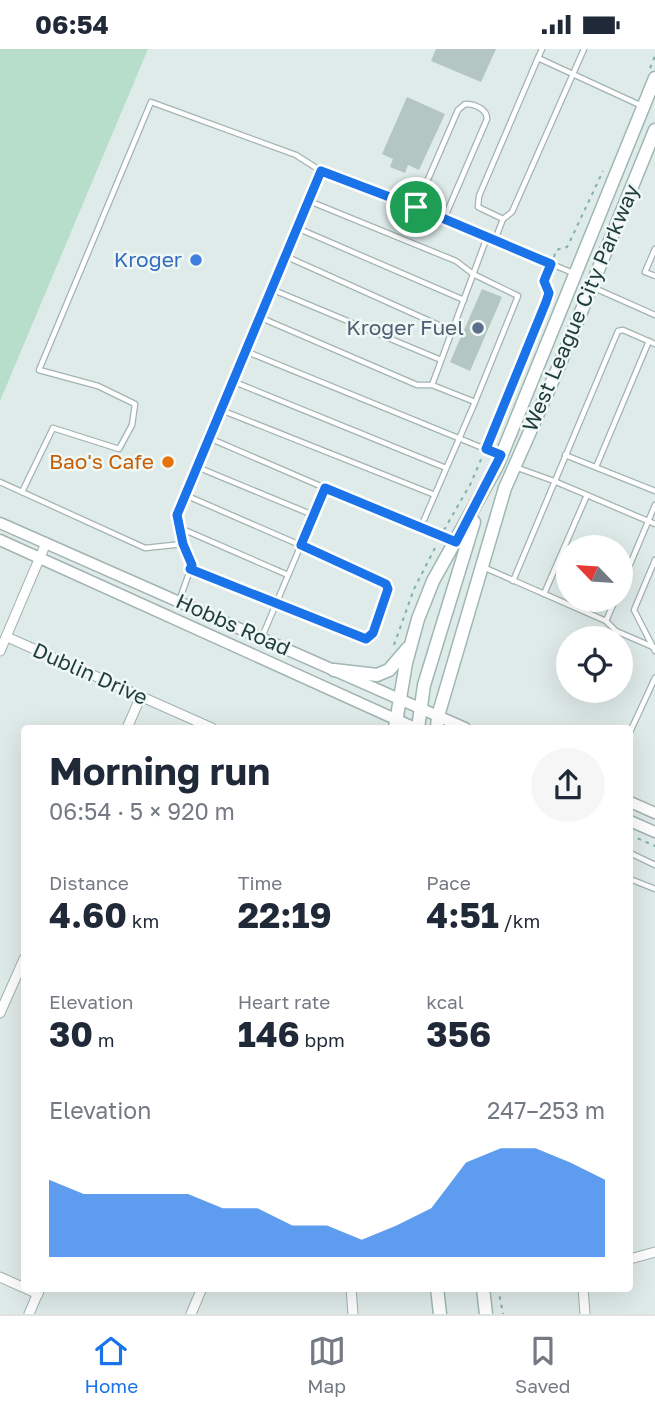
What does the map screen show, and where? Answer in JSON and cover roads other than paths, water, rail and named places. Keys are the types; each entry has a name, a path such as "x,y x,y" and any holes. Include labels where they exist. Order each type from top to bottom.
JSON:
{"main road":[{"name":"West League City Parkway","path":"396,724 399,699 418,619 433,581 499,459 575,273 649,109 652,75"},
{"name":"West League City Parkway","path":"437,722 505,488 655,131"},
{"path":"575,273 591,287"},
{"path":"415,725 424,684 464,551 499,459"},
{"path":"334,670 377,674 393,666 411,645"},
{"path":"438,1292 440,1314"},
{"path":"483,1292 486,1314"}],"street":[{"name":"Hobbs Road","path":"0,523 418,707 437,722"},
{"name":"Hobbs Road","path":"0,540 396,724"},
{"path":"0,651 46,543"},
{"name":"Dublin Drive","path":"7,636 205,725"},
{"path":"128,725 141,697"},
{"path":"633,803 655,813"},
{"path":"633,822 655,832"},
{"path":"0,1013 21,966"},
{"path":"633,1258 655,1252"},
{"path":"0,1277 21,1285"},
{"path":"29,1314 39,1292"},
{"path":"191,1314 200,1292"},
{"path":"351,1292 353,1314"},
{"path":"583,1292 585,1314"}],"lane":[{"path":"503,219 478,207 479,196 542,49"},
{"path":"495,240 503,219 512,212 584,49"},
{"path":"538,58 649,109"},
{"path":"22,492 53,428 119,449 132,425 135,404 97,386 39,370 151,102 296,155 321,171 575,273"},
{"path":"416,207 458,110 465,104 482,110 487,119 444,219"},
{"path":"179,602 192,565 183,544 177,515 321,171"},
{"path":"308,201 456,261 474,274 519,296 420,529"},
{"path":"296,228 464,300"},
{"path":"432,385 487,237"},
{"path":"655,249 645,272 655,275"},
{"path":"285,256 452,331"},
{"path":"591,287 655,315"},
{"path":"271,289 441,360"},
{"path":"259,317 417,385 432,385 475,402"},
{"path":"513,581 618,331 623,330 655,344"},
{"path":"596,467 649,341"},
{"path":"245,351 486,449 499,459"},
{"path":"232,381 446,468"},
{"path":"221,410 435,495"},
{"path":"209,438 456,542"},
{"path":"565,455 655,491"},
{"path":"197,467 313,515"},
{"path":"514,467 655,524"},
{"path":"0,482 145,548 183,544"},
{"path":"262,638 325,488"},
{"path":"185,495 386,584 388,589 373,633 368,638 362,638 190,569"},
{"path":"544,594 587,495"},
{"path":"634,555 655,505"},
{"path":"180,528 288,575"},
{"path":"654,649 635,610 655,560"},
{"path":"482,567 606,621 616,631 654,649"},
{"path":"606,621 609,613"},
{"path":"633,726 655,678"},
{"path":"633,854 655,865"},
{"path":"633,880 655,890"}],"place":[{"name":"Kroger","path":"196,260"},
{"name":"Kroger Fuel","path":"478,328"},
{"name":"Bao's Cafe","path":"168,462"}]}
